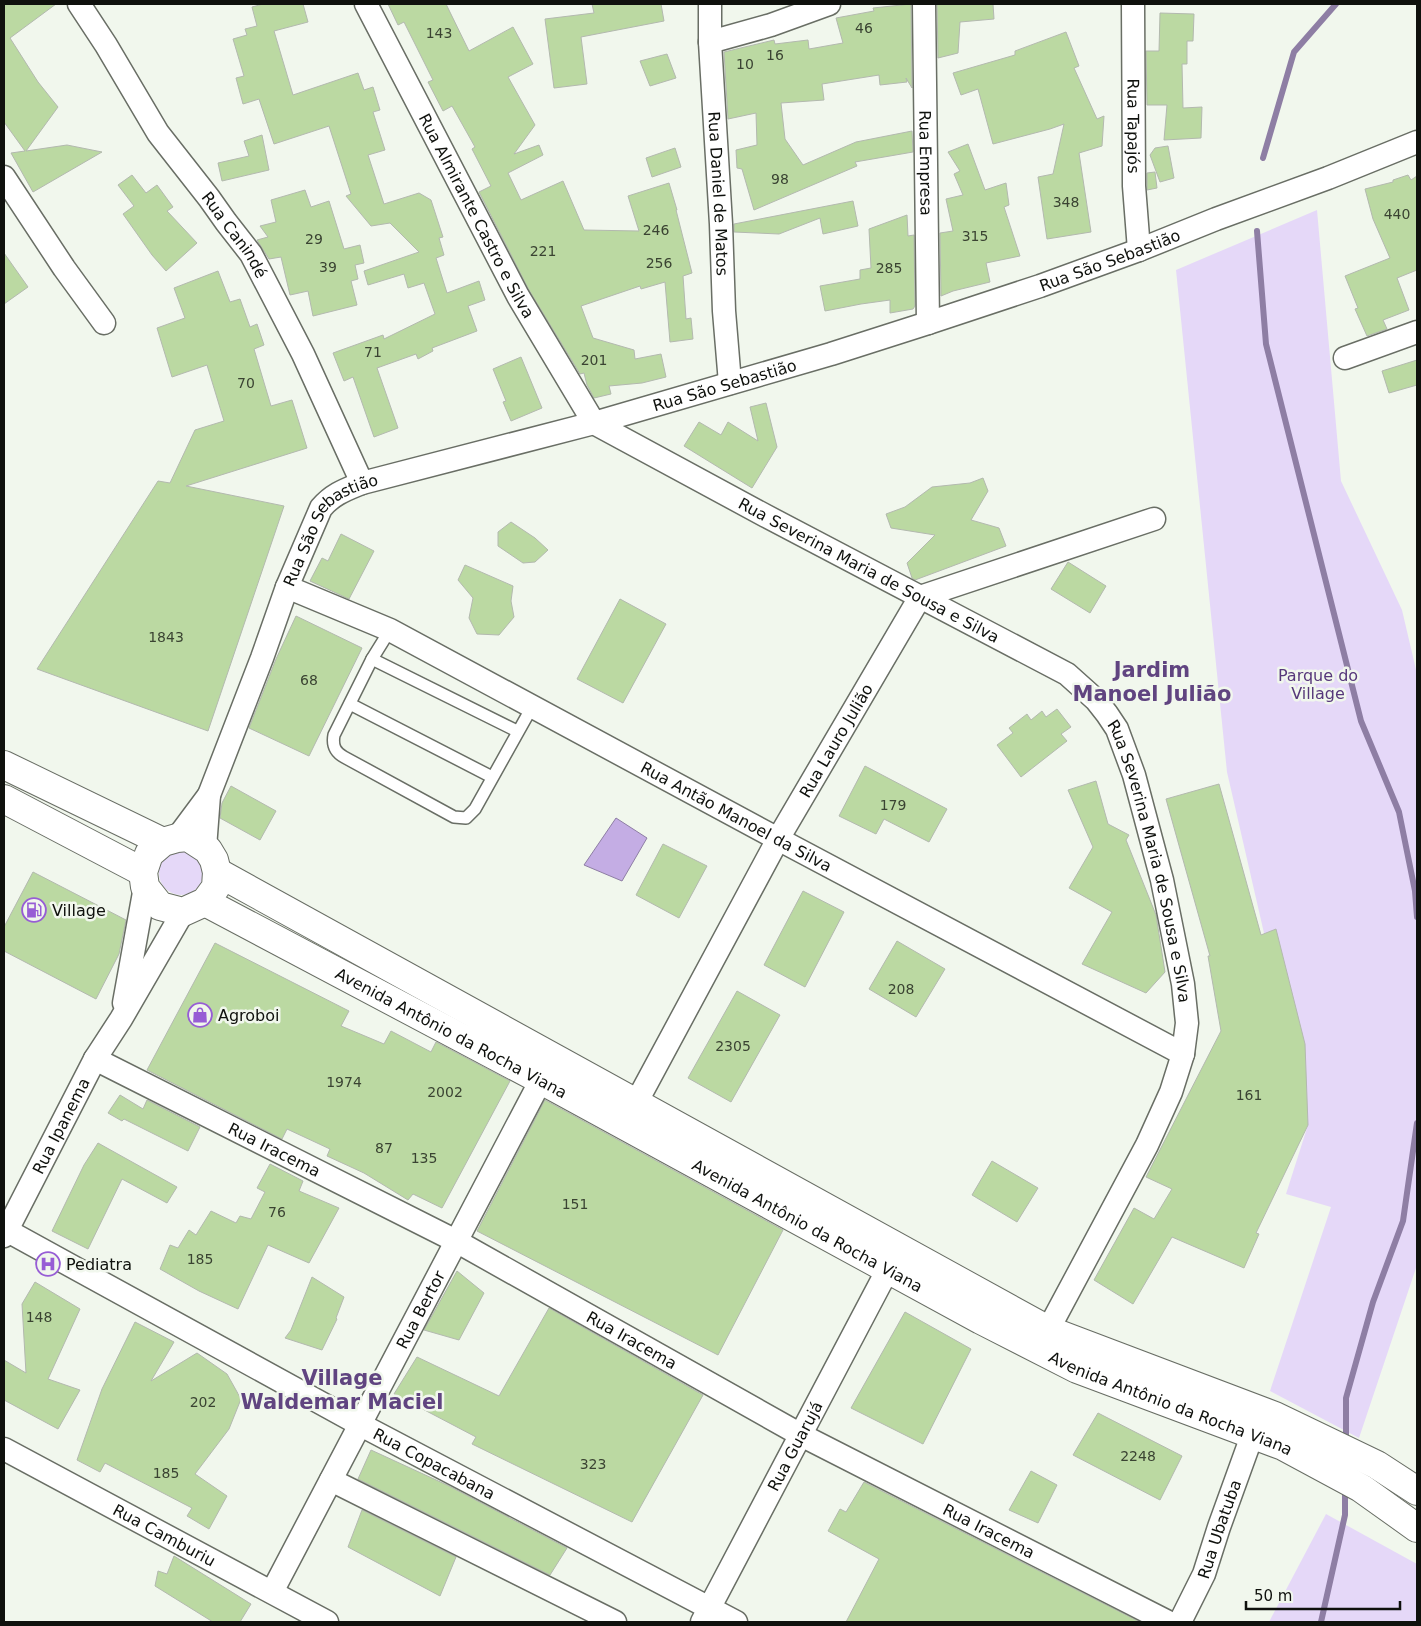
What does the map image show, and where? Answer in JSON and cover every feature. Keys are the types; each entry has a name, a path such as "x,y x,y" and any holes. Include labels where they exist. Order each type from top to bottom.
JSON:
{"main road":[{"path":"4,765 170,840"},
{"path":"4,799 144,879 160,906 194,907 216,887 217,872 214,860 205,848 188,837 170,840 149,854 144,879"},
{"name":"Avenida Antônio da Rocha Viana","path":"217,872 1048,1330 1275,1416 1289,1436 1417,1528"},
{"name":"Avenida Antônio da Rocha Viana","path":"194,907 541,1080 981,1320 1076,1368 1253,1433 1289,1436 1377,1465 1417,1492"}],"street":[{"name":"Rua Canindé","path":"79,4 106,45 158,133 251,254 303,354 362,483"},
{"name":"Rua Almirante Castro e Silva","path":"366,4 518,296 594,423"},
{"name":"Rua Daniel de Matos","path":"710,4 710,42 721,224 724,311 730,383"},
{"path":"710,42 771,25 828,4"},
{"name":"Rua Empresa","path":"924,4 928,323"},
{"name":"Rua Tapajós","path":"1133,4 1134,186 1139,250"},
{"name":"Rua São Sebastião","path":"205,848 209,795 256,676 287,587 321,508 330,498 362,483 594,423 831,354 928,323 1040,286 1139,250 1417,142"},
{"path":"4,177 64,268 104,322"},
{"path":"1345,358 1417,332"},
{"name":"Rua Severina Maria de Sousa e Silva","path":"594,423 766,516 1067,674 1096,700 1117,729 1136,785 1162,880 1178,956 1187,1023 1183,1054 1171,1092 1147,1145 1048,1330"},
{"path":"920,597 1154,519"},
{"name":"Rua Antão Manoel da Silva","path":"287,587 390,630 1183,1054"},
{"name":"Rua Lauro Julião","path":"636,1103 778,839 920,597"},
{"name":"Rua São Sebastião","path":"170,840 209,795"},
{"name":"Rua Ipanema","path":"121,1019 144,879"},
{"name":"Rua Ipanema","path":"5,1232 95,1059 194,907"},
{"name":"Rua Iracema","path":"95,1059 456,1242 801,1435 1168,1622"},
{"name":"Rua Bertor","path":"272,1592 541,1080"},
{"name":"Rua Copacabana","path":"5,1232 361,1425 705,1615 736,1622"},
{"name":"Rua Guarujá","path":"705,1615 888,1269"},
{"name":"Rua Ubatuba","path":"1180,1622 1204,1574 1218,1527 1253,1433"},
{"name":"Rua Camburiu","path":"4,1449 327,1622"},
{"path":"331,1480 615,1622"}],"lane":[{"path":"390,630 372,659 334,735 336,752 454,817 462,818 469,816 474,809 532,707"},
{"path":"372,659 517,731"},
{"path":"350,704 492,777"}],"green space":[{"name":"Parque do Village","path":"1317,210 1341,481 1402,610 1417,674 1417,1265 1359,1438 1270,1391 1331,1207 1286,1194 1308,1125 1227,772 1176,270"},
{"path":"185,851 197,857 202,864 202,882 197,889 190,894 177,895 169,892 162,885 159,869 162,861 169,854"},
{"path":"1326,1514 1417,1564 1417,1622 1269,1622"}],"shaded area":[{"path":"616,818 647,838 622,881 584,865"}],"building":[{"path":"4,4 56,4 10,38 38,82 58,107 26,151 67,145 102,152 33,192 11,153 25,151 4,122"},
{"path":"263,4 303,4 308,22 274,31 293,95 358,73 364,90 373,87 380,110 373,112 385,150 368,155 384,204 419,193 431,200 443,237 439,238 444,255 436,258 447,293 479,281 485,300 468,306 477,331 432,348 433,351 418,359 416,354 377,368 398,428 374,437 353,377 344,381 333,353 383,335 384,339 435,314 424,283 408,288 404,274 368,285 364,271 419,252 390,223 371,226 346,196 351,194 329,126 274,144 259,99 243,104 236,78 244,76 233,39 247,35 245,29 257,26 252,7"},
{"path":"388,4 446,4 469,51 513,27 533,64 508,77 535,125 514,154 539,145 543,155 508,173 521,200 563,181 584,230 639,231 628,196 669,183 692,273 683,276 686,319 691,318 693,339 670,342 665,282 641,289 640,286 581,306 593,338 634,350 635,359 661,354 666,377 642,383 609,386 611,394 594,398 587,385 584,373 580,374 529,290 479,192 491,186 472,149 475,147 452,106 443,111 428,82 433,80 404,22 398,25"},
{"path":"592,4 661,4 664,21 581,37 587,84 554,88 545,19 594,13"},
{"path":"911,4 912,88 906,78 907,82 880,85 879,75 822,84 824,100 781,103 785,139 803,165 856,142 912,131 913,152 855,162 857,166 754,210 742,169 737,168 736,150 757,145 756,113 728,119 724,52 774,40 775,44 808,40 809,49 843,43 836,18 874,11 873,8"},
{"path":"937,4 993,4 994,19 960,22 958,53 938,58"},
{"path":"1160,13 1194,14 1193,41 1187,41 1187,64 1182,64 1183,108 1202,107 1201,138 1164,140 1167,105 1147,105 1146,51 1159,51"},
{"path":"1066,32 1079,66 1074,68 1097,119 1104,116 1102,146 1079,153 1091,232 1047,239 1038,177 1053,174 1064,124 993,144 978,89 961,95 953,73 1015,55 1015,51"},
{"path":"667,54 676,78 650,86 640,61"},
{"path":"262,135 269,170 222,181 218,163 249,156 244,141"},
{"path":"968,144 985,190 1006,183 1009,205 1004,207 1020,256 986,263 990,282 953,291 941,296 940,233 953,231 946,199 963,195 954,174 960,171 948,152"},
{"path":"1168,146 1174,178 1160,182 1150,155 1155,148"},
{"path":"675,148 681,167 652,177 646,158"},
{"path":"1155,172 1157,188 1147,190 1147,173"},
{"path":"132,175 146,193 157,185 173,207 167,211 197,243 166,271 152,255 123,214 134,206 118,185"},
{"path":"1408,175 1411,180 1417,176 1417,270 1397,278 1409,310 1383,320 1387,329 1367,336 1355,309 1358,308 1345,276 1390,258 1373,219 1365,189 1393,182 1393,180"},
{"path":"305,190 311,207 329,201 344,249 360,245 364,263 355,265 358,279 351,281 357,305 313,316 308,291 290,295 281,257 269,259 257,240 268,237 260,226 276,222 271,200"},
{"path":"853,201 858,226 823,234 820,218 779,234 734,232 734,224"},
{"path":"907,215 908,236 914,235 915,306 913,309 890,313 890,300 825,311 820,286 860,279 860,270 871,268 869,229"},
{"path":"4,253 28,287 4,304"},
{"path":"218,271 230,302 240,299 250,327 257,324 264,345 254,349 271,406 292,400 307,448 186,486 284,506 208,731 37,669 158,481 170,483 195,430 224,421 207,365 172,377 157,328 185,318 174,288"},
{"path":"521,357 542,408 511,421 503,402 506,401 493,369"},
{"path":"1417,360 1417,385 1389,393 1382,371"},
{"path":"766,403 777,447 752,488 684,446 699,422 721,435 728,422 758,441 750,407"},
{"path":"983,478 988,491 971,520 999,528 1006,546 915,580 912,578 907,563 935,535 891,528 886,514 905,507 932,487 970,483"},
{"path":"511,522 535,538 548,550 535,562 523,563 498,546 498,532"},
{"path":"341,534 374,551 349,599 310,581 322,558 328,561"},
{"path":"1068,562 1106,586 1090,613 1051,589"},
{"path":"465,565 513,586 511,601 514,617 499,635 477,634 469,618 473,598 458,580"},
{"path":"620,599 666,624 623,703 577,679"},
{"path":"296,616 362,648 309,756 249,728 276,659"},
{"path":"1057,709 1071,727 1061,734 1067,741 1021,777 997,745 1013,733 1009,728 1027,714 1031,720 1042,711 1046,717"},
{"path":"865,766 947,809 929,842 884,819 876,834 839,816"},
{"path":"1096,781 1108,824 1129,835 1126,840 1156,915 1165,972 1146,993 1082,964 1112,912 1069,888 1093,847 1068,790"},
{"path":"1219,784 1261,935 1276,929 1305,1044 1308,1125 1256,1233 1259,1234 1244,1268 1172,1237 1133,1304 1094,1280 1134,1208 1154,1219 1172,1189 1146,1177 1221,1031 1208,956 1210,956 1166,799"},
{"path":"231,786 276,811 260,840 220,818 222,803"},
{"path":"663,844 707,866 679,918 636,895"},
{"path":"33,872 126,920 119,954 96,999 4,951 4,927"},
{"path":"803,891 844,912 805,987 764,965"},
{"path":"897,941 945,969 916,1017 869,989"},
{"path":"215,943 349,1011 341,1026 384,1044 391,1031 431,1052 436,1042 510,1081 442,1208 413,1194 408,1200 364,1173 327,1156 330,1149 287,1129 282,1139 147,1070"},
{"path":"737,991 780,1015 731,1102 688,1078"},
{"path":"120,1095 143,1109 147,1100 200,1127 188,1151 108,1113"},
{"path":"545,1100 783,1230 718,1355 477,1231"},
{"path":"98,1143 177,1187 167,1203 122,1179 88,1249 52,1231 84,1165"},
{"path":"992,1161 1038,1188 1017,1222 972,1195"},
{"path":"270,1164 303,1181 299,1191 339,1208 309,1263 268,1245 238,1309 199,1291 160,1269 170,1245 178,1248 189,1230 196,1235 211,1211 236,1223 240,1216 251,1219 265,1192 257,1188"},
{"path":"457,1271 484,1293 459,1340 424,1330"},
{"path":"312,1277 344,1297 337,1319 322,1350 285,1338 291,1330"},
{"path":"35,1282 80,1309 48,1379 80,1390 58,1429 4,1400 4,1360 26,1373 22,1304"},
{"path":"549,1308 703,1395 632,1522 472,1444 476,1437 394,1394 417,1357 499,1396"},
{"path":"905,1312 971,1349 923,1444 851,1408"},
{"path":"135,1322 174,1342 151,1381 197,1353 227,1374 241,1399 229,1429 195,1474 227,1496 209,1529 187,1516 192,1508 105,1463 100,1472 77,1460 102,1389"},
{"path":"1098,1413 1182,1456 1160,1500 1073,1455"},
{"path":"371,1450 447,1485 567,1548 550,1575 358,1479"},
{"path":"1031,1471 1057,1485 1038,1523 1009,1510"},
{"path":"864,1482 1140,1622 846,1622 879,1559 828,1531 840,1509 846,1512"},
{"path":"362,1510 456,1557 440,1596 348,1547"},
{"path":"174,1556 251,1604 240,1622 213,1622 155,1586 158,1571 167,1574"}],"waterway":[{"path":"1263,158 1294,52 1336,4"},
{"path":"1257,231 1266,344 1361,721 1399,812 1415,891 1417,917"},
{"path":"1346,1442 1346,1398 1373,1302 1403,1221 1417,1123"},
{"path":"1321,1622 1345,1515 1345,1487"}],"place":[{"name":"Village","path":"34,910"},
{"name":"Agroboi","path":"200,1015"},
{"name":"Pediatra","path":"48,1264"}],"district":[{"name":"Jardim Manoel Julião","path":"1152,682"},
{"name":"Village Waldemar Maciel","path":"342,1390"}]}
